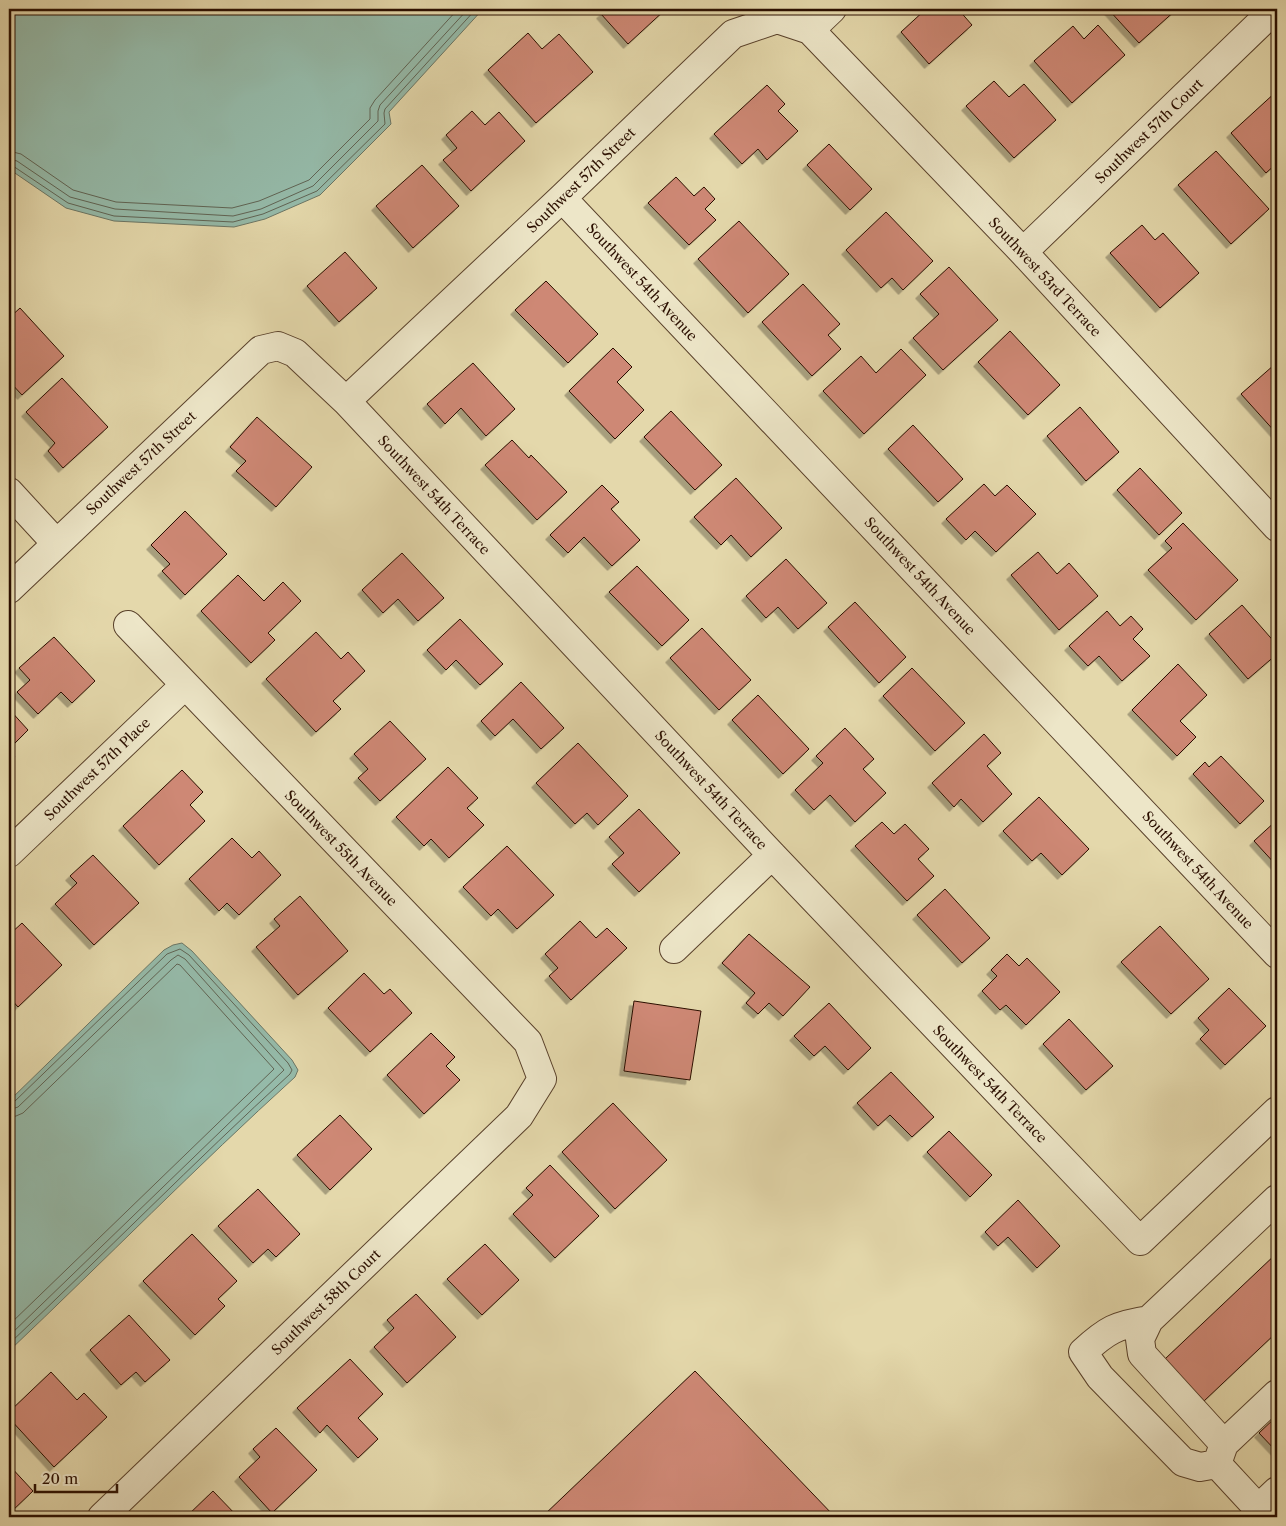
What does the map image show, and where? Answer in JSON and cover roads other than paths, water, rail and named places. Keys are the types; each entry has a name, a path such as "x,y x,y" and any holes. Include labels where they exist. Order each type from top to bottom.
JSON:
{"street":[{"path":"810,30 832,9"},
{"name":"Southwest 57th Court","path":"1023,252 1275,9"},
{"name":"Southwest 57th Street","path":"346,401 733,34 777,19 810,30"},
{"name":"Southwest 53rd Terrace","path":"810,30 1023,252 1277,527"},
{"name":"Southwest 54th Avenue","path":"562,198 1277,954"},
{"name":"Southwest 57th Street","path":"9,588 261,350 278,346"},
{"name":"Southwest 54th Terrace","path":"278,346 295,353 346,401 772,855 1140,1241 1277,1111"},
{"path":"9,492 56,543"},
{"name":"Southwest 55th Avenue","path":"128,625 528,1042 542,1079"},
{"name":"Southwest 57th Place","path":"9,853 184,685"},
{"path":"674,949 772,855"},
{"name":"Southwest 58th Court","path":"102,1517 519,1116 542,1079"},
{"path":"1267,1506 1221,1454 1142,1354 1140,1339 1148,1320 1277,1199"},
{"path":"1148,1320 1124,1324 1102,1335 1083,1352 1100,1377 1183,1462 1200,1467 1221,1454 1277,1394"}],"water":[{"path":"9,9 483,9 389,112 391,124 320,195 265,219 234,227 114,221 66,208 9,169"},
{"path":"182,943 192,951 292,1060 298,1070 295,1077 9,1351 9,1101 164,950"}]}
